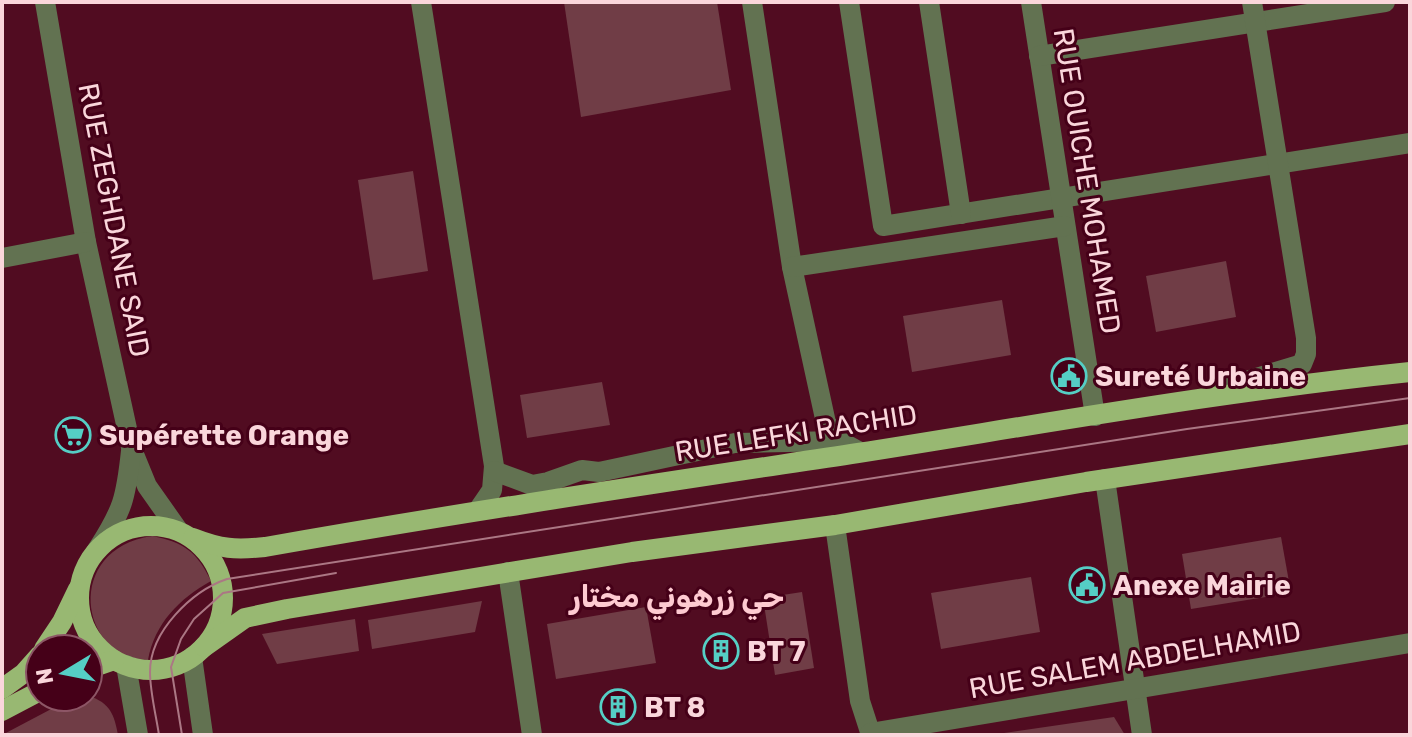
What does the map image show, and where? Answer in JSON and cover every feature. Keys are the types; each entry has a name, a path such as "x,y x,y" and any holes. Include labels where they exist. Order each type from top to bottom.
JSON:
{"main road":[{"name":"RUE LEFKI RACHID","path":"185,534 218,548 265,547 479,509 1095,416 1188,399 1410,372"},
{"path":"80,585 79,606 85,627 97,645 120,662 142,669 159,669 198,652 245,618 508,572 835,525 1105,479 1410,434"},
{"path":"55,633 80,585 85,566 97,550 112,537 132,527 155,525 185,534 205,550 216,566 223,593 220,617 198,652"},
{"path":"104,666 120,662"},
{"path":"2,689 24,673"},
{"path":"2,711 24,699"}],"street":[{"name":"RUE ZEGHDANE SAID","path":"45,2 86,242 131,447"},
{"path":"421,2 494,471 492,490 479,509"},
{"path":"752,2 792,267 826,423 840,441 860,452"},
{"path":"849,2 883,226 1410,143"},
{"path":"929,2 961,214"},
{"name":"RUE OUICHE MOHAMED","path":"1031,2 1095,416"},
{"path":"1039,56 1253,12 1374,3"},
{"path":"1188,399 1302,364 1306,354 1306,338 1253,12"},
{"path":"792,267 1065,226"},
{"path":"2,258 86,242"},
{"path":"494,471 532,485 582,470 599,472 735,443 840,441"},
{"path":"131,447 147,486 185,534"},
{"path":"97,550 127,494 131,447"},
{"path":"1105,479 1142,735"},
{"path":"518,481 538,500"},
{"path":"835,525 860,701 870,734"},
{"path":"508,572 532,735"},
{"name":"RUE SALEM ABDELHAMID","path":"870,734 1410,643"},
{"path":"198,652 203,735"},
{"path":"120,662 138,735"}],"shaded area":[{"path":"564,2 717,2 731,90 581,117"},
{"path":"413,171 428,271 373,280 358,180"},
{"path":"1226,261 1236,317 1156,332 1146,276"},
{"path":"1002,300 1011,355 912,372 903,316"},
{"path":"602,382 610,425 527,438 520,395"},
{"path":"152,536 173,541 195,556 211,581 170,613 156,635 148,660 125,655 107,642 104,633 95,624 91,602 93,581 104,561 123,545"},
{"path":"1281,537 1291,593 1191,609 1182,554"},
{"path":"1031,577 1040,632 941,649 931,593"},
{"path":"802,592 814,668 775,675 763,598"},
{"path":"482,601 475,632 372,649 368,620"},
{"path":"646,607 656,663 556,679 547,624"},
{"path":"355,619 359,651 277,664 262,634"},
{"path":"104,704 115,721 118,735 2,735 44,713 104,713"},
{"path":"1114,717 1125,735 990,735"}],"tram line":[{"path":"159,735 150,672 157,642 187,603 227,579 1187,429 1410,398"},
{"path":"182,735 171,667 181,639 194,619 223,593 336,573"}],"place":[{"name":"Sureté Urbaine","path":"1069,376"},
{"name":"Supérette Orange","path":"73,435"},
{"name":"Anexe Mairie","path":"1087,585"},
{"name":"BT 7","path":"721,651"},
{"name":"BT 8","path":"618,707"}],"district":[{"name":"حي زرهوني مختار","path":"677,597"}]}
